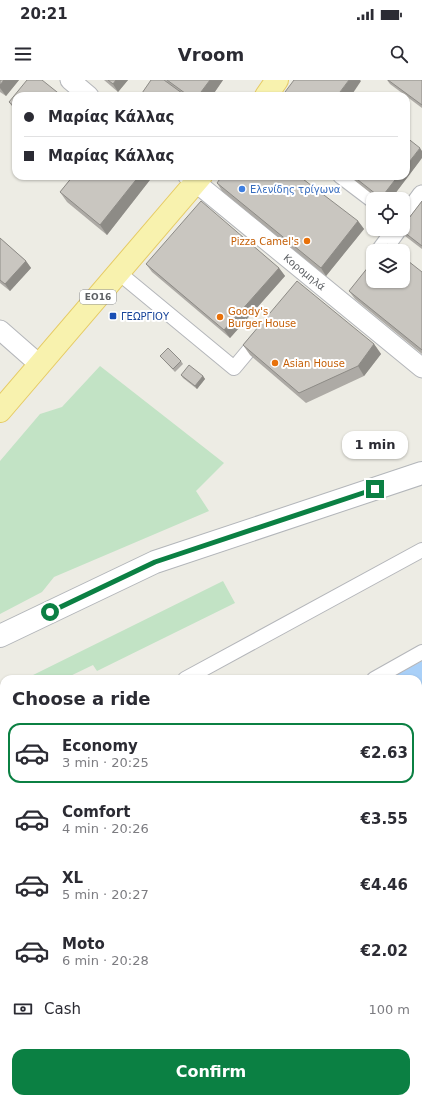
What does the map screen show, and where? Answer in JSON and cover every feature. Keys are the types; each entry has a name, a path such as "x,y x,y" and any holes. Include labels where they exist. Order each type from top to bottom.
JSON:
{"main road":[{"path":"269,92 277,80"},
{"name":"ΕΟ16","path":"0,411 118,273 193,180"},
{"path":"0,636 155,562 422,473"}],"street":[{"path":"70,80 84,92"},
{"name":"Κορομηλά","path":"197,180 305,283 347,298 422,368"},
{"path":"345,180 366,196"},
{"path":"410,211 422,195"},
{"path":"118,273 234,368 269,325"},
{"path":"0,330 40,365"},
{"path":"192,675 422,550"},
{"path":"381,675 422,652"}],"green space":[{"path":"100,366 224,463 196,491 209,511 54,577 42,592 0,614 0,461 40,414 62,407"},
{"path":"223,581 235,603 97,671 93,665 72,675 33,675"}],"water":[{"path":"422,661 422,675 396,675"}],"building":[{"path":"27,80 42,80 57,92 17,92"},
{"path":"108,80 116,80 113,84"},
{"path":"151,80 164,80 180,92 143,92"},
{"path":"167,80 210,80 201,92 184,92"},
{"path":"294,80 349,80 340,92 285,92"},
{"path":"388,80 422,80 422,105 410,96 410,92 404,92"},
{"path":"410,140 420,148 410,161"},
{"path":"70,180 136,180 100,225 60,192"},
{"path":"219,180 304,180 358,221 321,268 217,183"},
{"path":"358,180 395,180 386,192 373,192"},
{"path":"201,201 279,268 224,330 146,264"},
{"path":"422,201 422,246 409,236 410,217"},
{"path":"0,238 26,261 5,284 0,280"},
{"path":"410,263 422,272 422,350 349,291 366,270 366,288 410,288"},
{"path":"297,281 374,344 358,366 299,393 243,345"},
{"path":"168,348 181,361 173,369 160,356"},
{"path":"189,365 203,376 195,386 181,375"}],"place":[{"name":"Ελενίδης τρίγωνα","path":"242,189"},
{"name":"Pizza Camel's","path":"307,241"},
{"name":"ΓΕΩΡΓΙΟΥ","path":"113,316"},
{"name":"Goody's Burger House","path":"220,317"},
{"name":"Asian House","path":"275,363"}],"route":[{"path":"50,612 155,562 375,489"}]}
